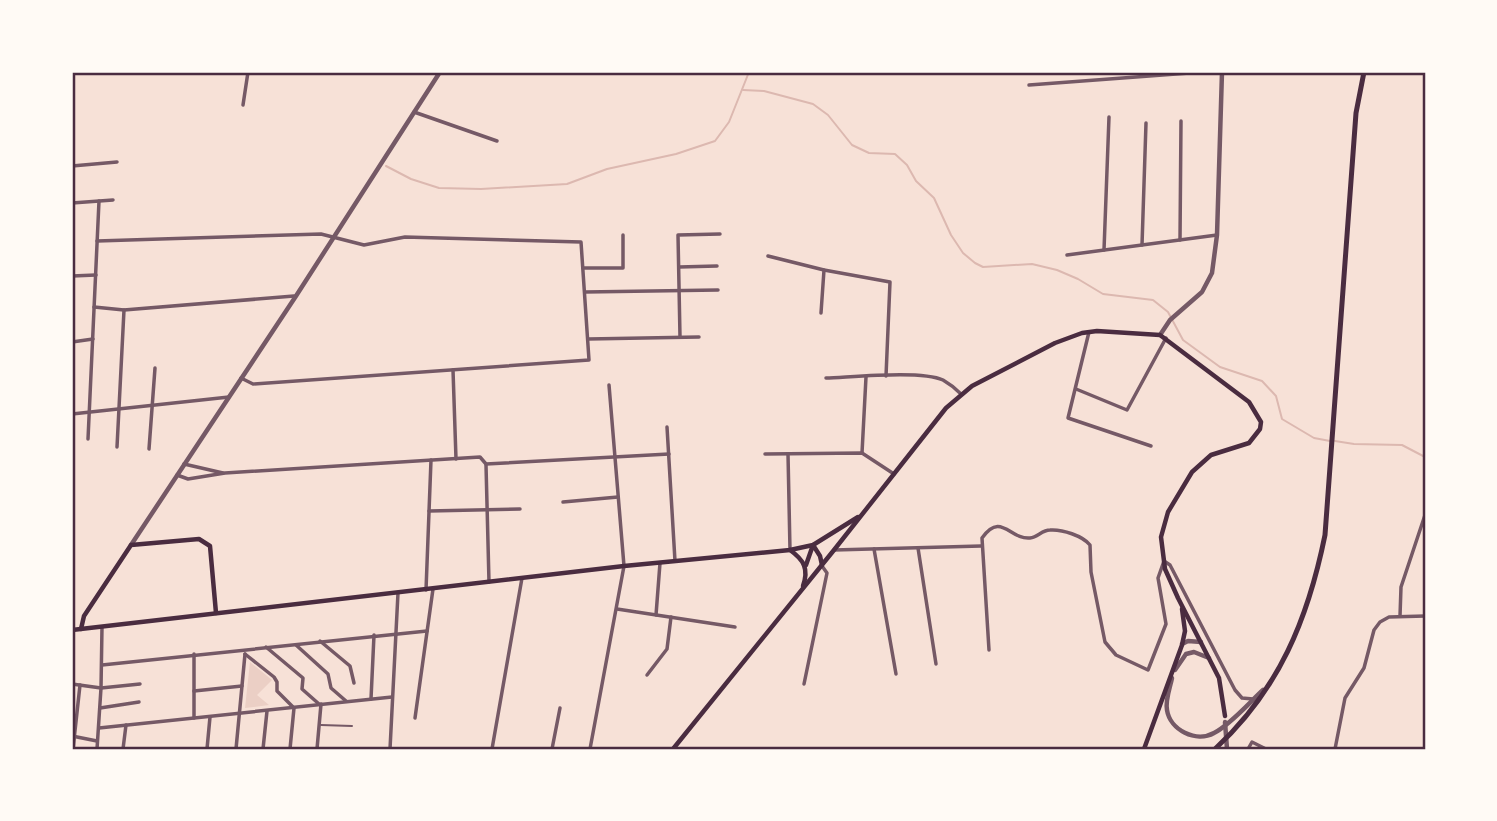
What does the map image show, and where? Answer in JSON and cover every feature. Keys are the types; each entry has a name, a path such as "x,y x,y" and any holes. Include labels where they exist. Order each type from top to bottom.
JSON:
{"main road":[{"path":"1215,749 1245,717 1290,649 1305,615 1317,577 1325,535 1356,113 1364,72"},
{"path":"673,749 946,408 961,394 1055,342 1088,332 1163,336 1249,402 1261,422 1260,429 1249,443 1211,455 1192,472 1168,512 1161,537 1165,569 1219,678 1225,716"},
{"path":"72,630 624,566 790,550 813,545 862,515"},
{"path":"81,629 84,616 131,545 199,539 206,542 209,546 216,614"},
{"path":"813,545 820,556 822,566"},
{"path":"802,590 806,579 808,553 813,545"},
{"path":"790,550 803,561 806,568"},
{"path":"1143,749 1182,644 1185,631 1181,604"}],"street":[{"path":"243,104 247,72"},
{"path":"131,545 440,72"},
{"path":"1114,72 1114,79"},
{"path":"1029,85 1148,74 1203,72"},
{"path":"1076,389 1127,410 1172,318 1202,292 1212,273 1217,236 1222,72"},
{"path":"414,111 498,141"},
{"path":"1104,250 1109,117"},
{"path":"1180,240 1181,121"},
{"path":"1142,245 1146,123"},
{"path":"72,166 117,162"},
{"path":"72,203 113,200"},
{"path":"88,439 99,201"},
{"path":"97,241 321,234 364,246 405,237 581,242 589,360 253,384 241,378"},
{"path":"680,337 681,267 678,235 720,234"},
{"path":"583,268 623,268 623,235"},
{"path":"1067,255 1217,236"},
{"path":"768,256 890,282 886,376"},
{"path":"681,267 717,266"},
{"path":"821,313 824,270"},
{"path":"72,276 96,275"},
{"path":"585,292 718,290"},
{"path":"94,307 124,310 296,296"},
{"path":"117,447 124,310"},
{"path":"1088,332 1068,418 1152,446"},
{"path":"588,339 699,337"},
{"path":"72,342 93,339"},
{"path":"149,449 155,368"},
{"path":"453,370 456,459"},
{"path":"862,453 866,377"},
{"path":"826,378 933,377 945,381 961,394"},
{"path":"590,749 624,566 609,385"},
{"path":"72,414 229,397"},
{"path":"667,427 675,561"},
{"path":"765,454 862,453 894,474"},
{"path":"486,464 669,454"},
{"path":"788,454 790,550"},
{"path":"177,475 188,479 225,473 480,457 486,464 489,582"},
{"path":"415,718 427,631 431,460"},
{"path":"184,464 225,473"},
{"path":"563,502 618,497"},
{"path":"429,511 520,509"},
{"path":"1400,617 1401,587 1425,515"},
{"path":"989,650 981,542 987,532 1002,526 1024,538 1035,537 1051,530 1086,541 1091,548 1091,572 1105,642 1116,654 1148,670 1166,624 1158,578 1164,561 1170,565 1235,690 1242,698 1253,699"},
{"path":"835,550 981,546"},
{"path":"918,548 936,664"},
{"path":"874,549 896,674"},
{"path":"656,615 660,563"},
{"path":"803,684 827,573 822,566"},
{"path":"492,749 522,578"},
{"path":"390,749 398,593"},
{"path":"617,609 735,626"},
{"path":"1335,749 1345,698 1364,668 1374,629 1389,617 1425,616"},
{"path":"647,675 667,649 671,617"},
{"path":"97,749 102,627"},
{"path":"102,665 427,631"},
{"path":"371,699 374,635"},
{"path":"320,641 350,666 354,683"},
{"path":"1182,644 1188,641 1201,643"},
{"path":"296,645 328,674 331,688 346,701"},
{"path":"265,646 303,678 302,689 320,704"},
{"path":"236,749 245,651"},
{"path":"245,651 274,677 277,691 294,708"},
{"path":"1209,658 1194,652 1186,654 1173,673 1167,701 1168,716 1175,726 1192,736 1203,737 1217,732 1266,688"},
{"path":"194,654 194,718"},
{"path":"72,684 101,688 140,684"},
{"path":"73,749 80,685"},
{"path":"194,691 242,686"},
{"path":"99,728 392,697"},
{"path":"100,708 139,702"},
{"path":"317,749 320,704"},
{"path":"290,749 294,708"},
{"path":"552,749 560,708"},
{"path":"262,749 267,711"},
{"path":"1225,716 1227,749"},
{"path":"208,749 210,717"},
{"path":"123,749 126,725"},
{"path":"73,736 98,741"},
{"path":"1248,749 1252,742 1266,749"}],"lane":[{"path":"319,725 352,726"}],"shaded area":[{"path":"250,662 272,680 257,695 269,705 245,708"}],"waterway":[{"path":"386,166 411,179 439,188 481,189 567,184 607,169 676,154 715,141 729,122 749,72"},
{"path":"743,90 764,91 813,104 828,115 852,145 869,153 895,154 907,165 916,181 934,198 951,235 963,253 975,263 983,267 1032,264 1057,270 1103,294 1153,300 1168,312 1183,340 1220,367 1262,381 1276,396 1282,419 1314,438 1330,441"},
{"path":"1335,441 1402,445 1425,457"}]}
